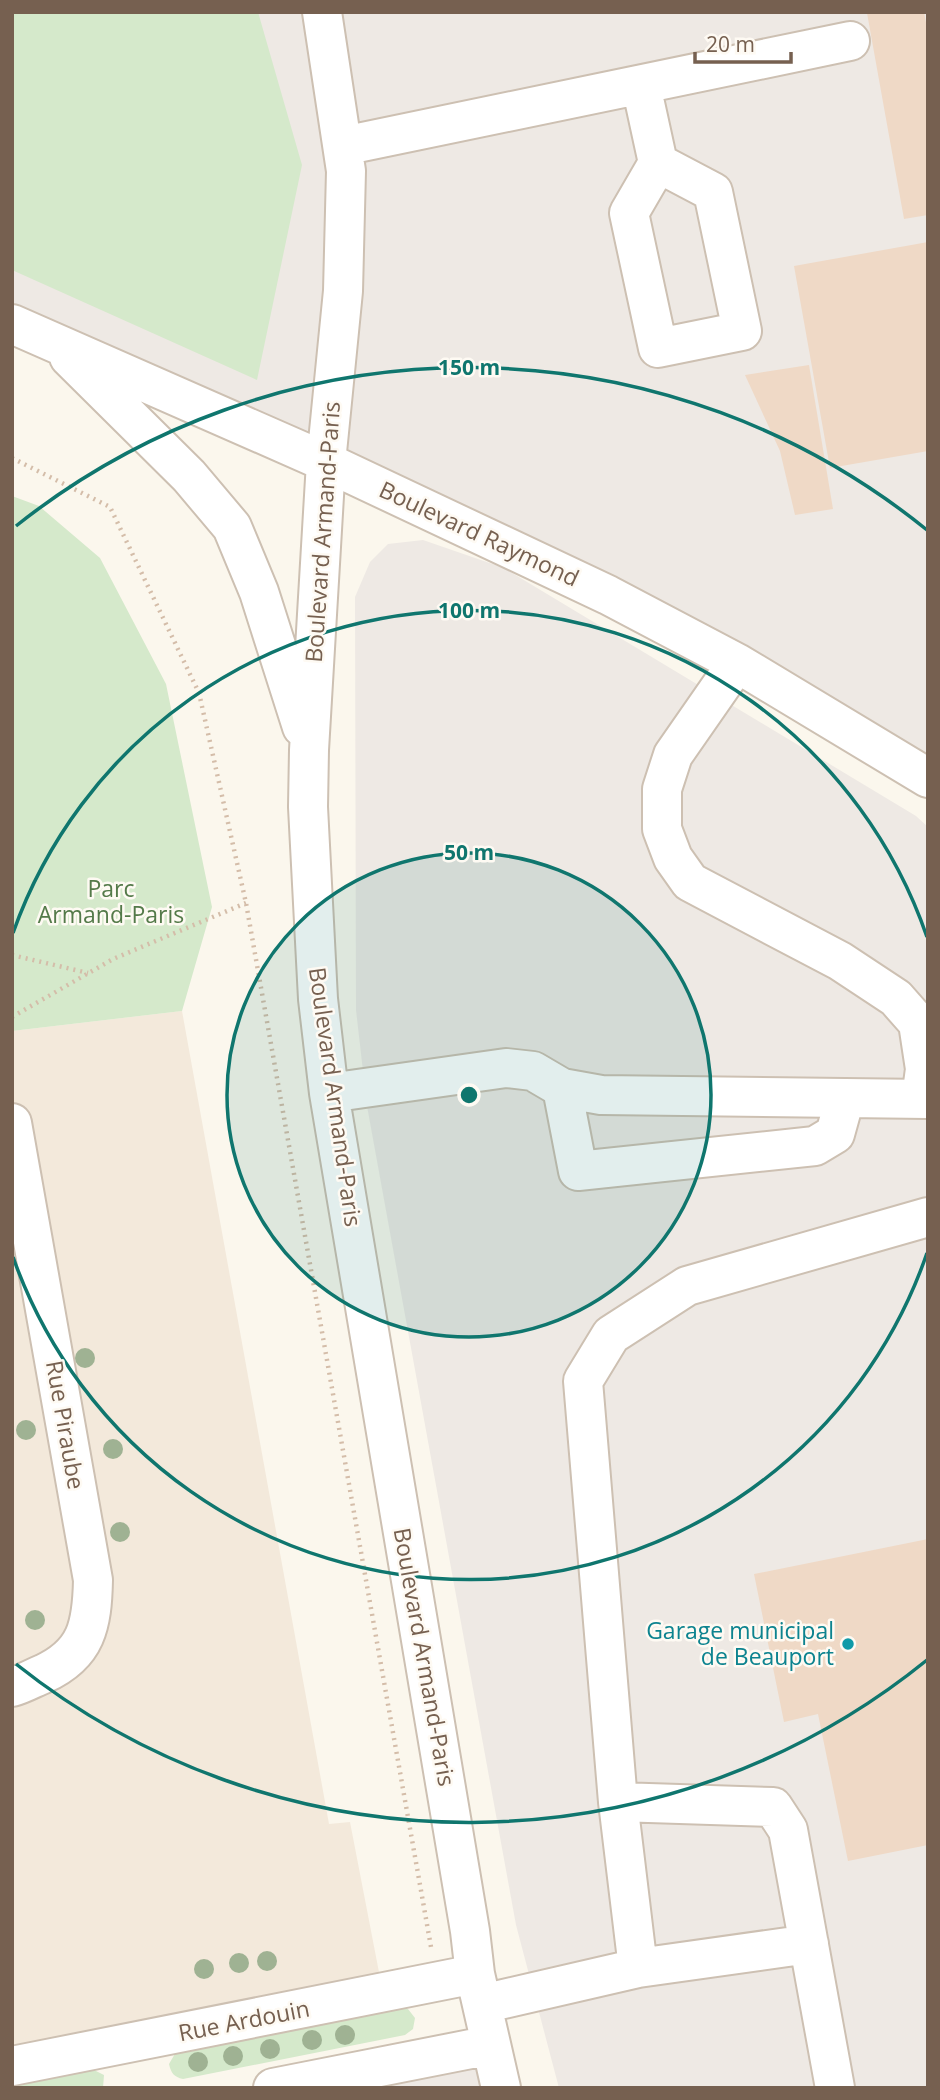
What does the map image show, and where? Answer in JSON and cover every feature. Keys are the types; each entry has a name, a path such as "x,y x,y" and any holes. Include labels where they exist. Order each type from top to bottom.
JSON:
{"street":[{"name":"Boulevard Armand-Paris","path":"323,12 346,171 343,291 326,462 309,750 308,807 318,999 329,1093 478,1989 501,2088"},
{"path":"343,146 850,41"},
{"path":"641,85 659,163 629,213 658,348 742,331 713,192 659,163"},
{"name":"Boulevard Raymond","path":"12,324 326,462 608,595 737,663 928,778"},
{"path":"53,341 189,477 232,527 259,592 309,750"},
{"path":"329,1093 506,1068 533,1071 562,1088 601,1095 924,1099 925,1069 918,1023 897,998 840,961 690,882 673,858 662,828 662,815 663,789 673,755 737,663"},
{"path":"562,1088 578,1171 815,1146 835,1134 845,1098"},
{"name":"Rue Piraube","path":"12,1123 93,1580 92,1612 83,1643 61,1666 12,1686"},
{"path":"638,1968 618,1802 583,1381 611,1335 687,1286 928,1217"},
{"path":"618,1802 773,1807 788,1830 835,2088"},
{"name":"Rue Ardouin","path":"12,2066 478,1989 809,1944"},
{"path":"273,2088 491,2045"}],"path":[{"path":"12,458 110,507 199,693 246,904 432,1951"},
{"path":"12,1017 113,960 246,904"},
{"path":"12,956 88,973"}],"shaded area":[{"path":"12,12 928,12 928,778 737,663 12,324"},
{"path":"423,540 504,568 916,816 928,827 928,2088 559,2088 516,1925 367,1106 356,1010 355,597 370,562 388,544"},
{"path":"182,1011 329,1824 350,1822 383,1993 12,2066 12,1031"},
{"path":"491,2045 500,2088 271,2088"}],"green space":[{"path":"12,12 258,12 302,165 257,380 12,270"},
{"name":"Parc Armand-Paris","path":"12,496 39,506 100,558 166,684 212,907 182,1011 12,1031"},
{"path":"401,2007 408,2009 415,2018 413,2029 405,2035 183,2079 173,2074 169,2064 176,2052"},
{"path":"92,2069 104,2075 103,2088 12,2088 12,2085"}],"building":[{"path":"924,12 928,33 928,215 904,219 867,13"},
{"path":"928,242 928,451 830,468 794,266"},
{"path":"809,365 833,509 795,515 780,451 745,375"},
{"name":"Garage municipal de Beauport","path":"928,1539 928,1845 848,1861 818,1714 784,1722 754,1574"}],"place":[{"name":"Garage municipal de Beauport","path":"848,1644"}]}
